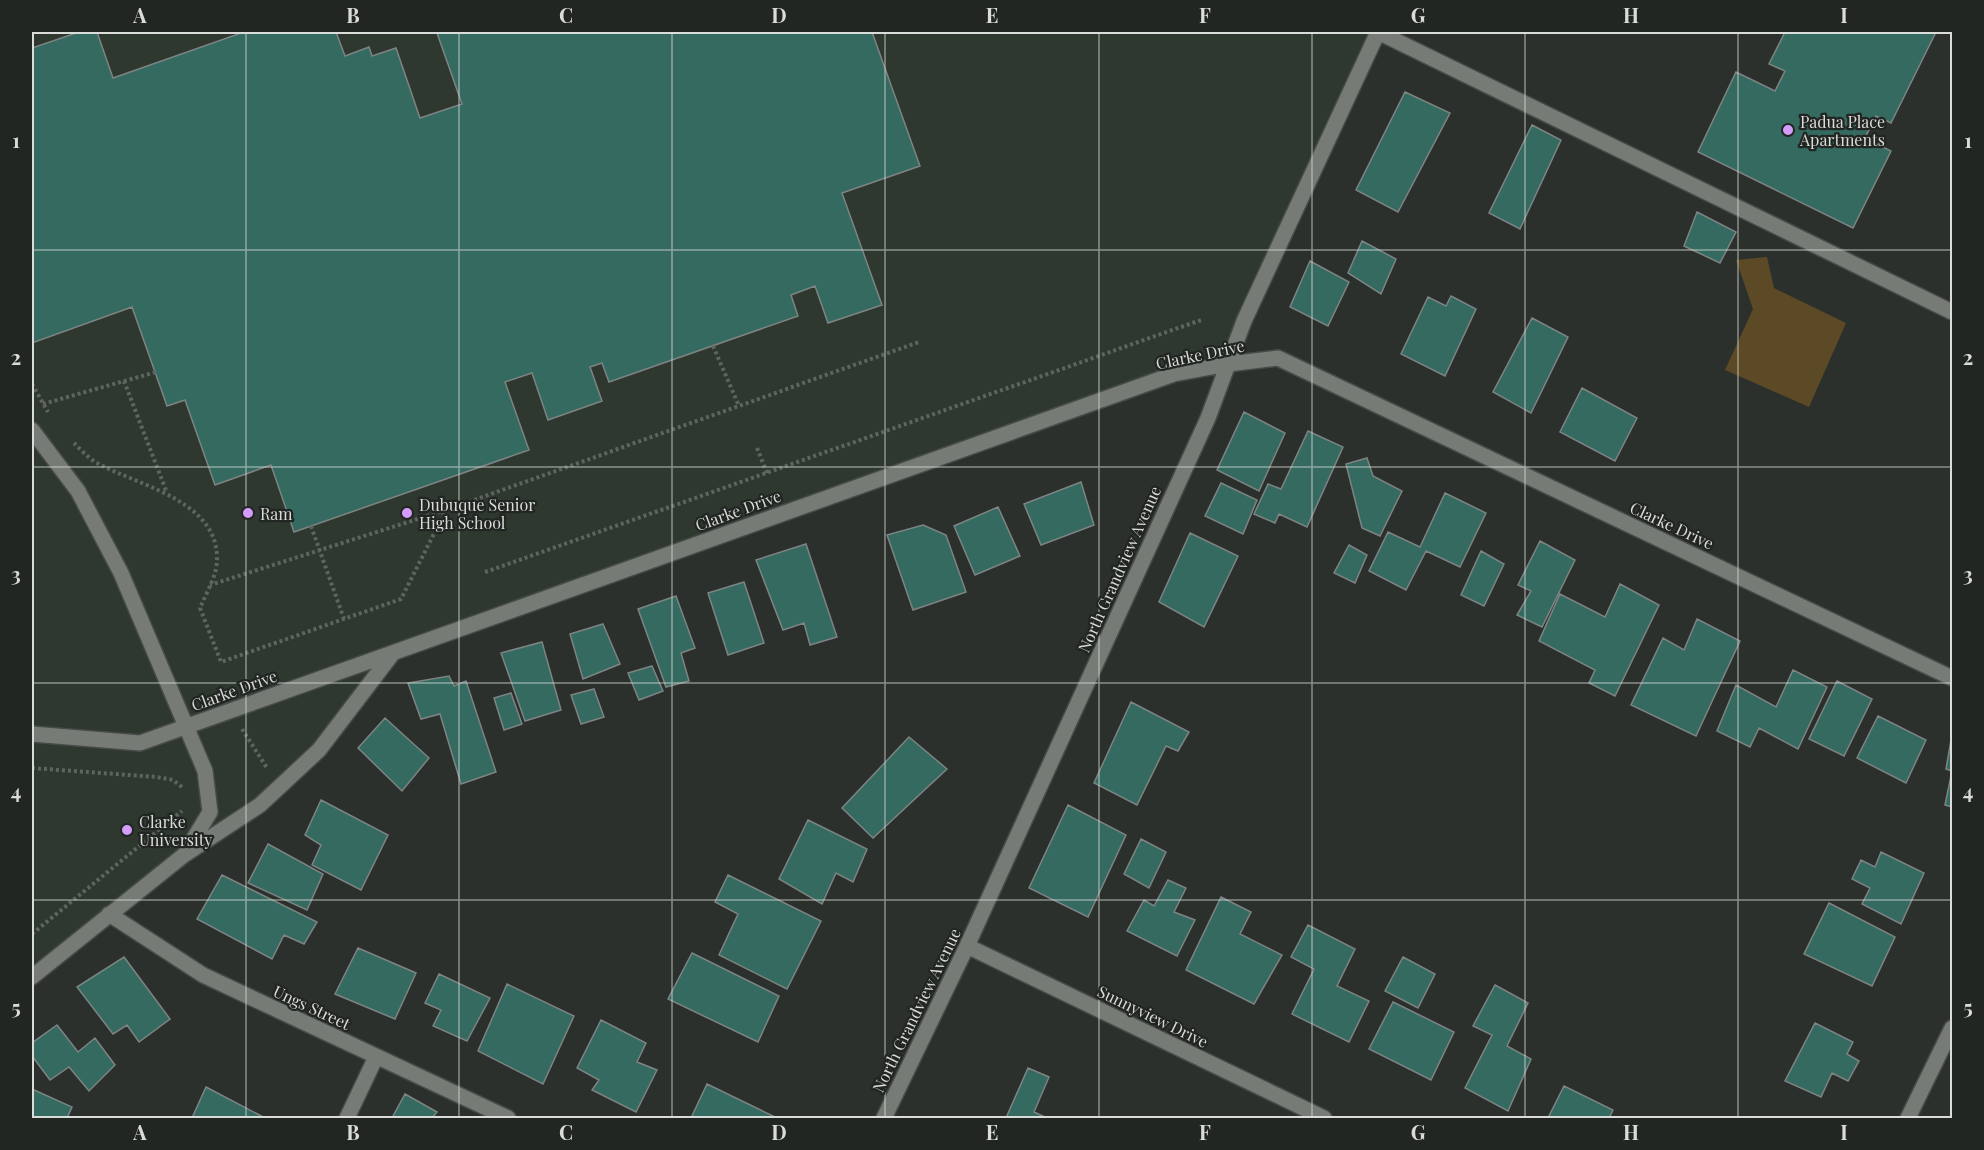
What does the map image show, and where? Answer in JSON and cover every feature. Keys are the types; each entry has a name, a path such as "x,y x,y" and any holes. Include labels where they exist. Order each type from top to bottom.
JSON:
{"street":[{"path":"1378,32 1953,312"},
{"name":"North Grandview Avenue","path":"884,1119 967,946 1208,418 1244,321 1378,32"},
{"name":"Clarke Drive","path":"184,855 210,812 205,771 186,726 1174,374 1278,358 1950,676"},
{"path":"32,430 78,491 111,553 186,726 140,742 32,734"},
{"name":"Clarke Drive","path":"32,977 184,855 260,805 319,750 393,652"},
{"name":"Ungs Street","path":"109,914 203,975 508,1119"},
{"name":"Sunnyview Drive","path":"967,946 1324,1119"},
{"path":"1908,1119 1953,1028"},
{"path":"347,1119 376,1057"}],"path":[{"path":"485,572 1201,320"},
{"path":"210,585 446,510 919,342"},
{"path":"713,346 739,406"},
{"path":"43,404 156,372"},
{"path":"124,381 168,494"},
{"path":"32,384 54,422"},
{"path":"67,437 96,463 168,494 194,511 209,530 216,548 216,570 200,608 220,662 401,599 446,510"},
{"path":"757,448 767,473"},
{"path":"311,526 344,620"},
{"path":"242,729 268,769"},
{"path":"32,768 157,777 173,780 188,793"},
{"path":"32,934 185,808"}],"shaded area":[{"name":"Dubuque Senior High School","path":"32,32 1378,32 1238,351 393,652 319,750 32,977"},
{"path":"1767,257 1774,288 1846,323 1809,407 1725,370 1753,309 1736,260"}],"building":[{"path":"79,32 97,32 113,78 244,32 336,32 345,56 369,47 372,56 396,48 420,118 462,104 437,33 442,32 872,32 920,166 842,193 882,305 828,323 815,286 791,295 798,316 609,382 602,363 590,367 602,401 548,420 532,373 505,382 529,450 294,532 271,465 215,485 185,400 167,406 132,307 32,343 32,48"},
{"name":"Padua Place Apartments","path":"1785,32 1936,32 1891,123 1876,116 1865,138 1891,151 1853,228 1698,152 1736,72 1775,91 1785,71 1769,64"},
{"path":"1405,92 1450,113 1398,212 1356,190"},
{"path":"1532,125 1561,140 1520,229 1489,213"},
{"path":"1697,212 1736,232 1720,263 1684,246"},
{"path":"1362,241 1396,259 1381,294 1348,273"},
{"path":"1310,261 1349,282 1328,326 1290,307"},
{"path":"1451,296 1476,309 1445,376 1401,354 1428,297 1446,306"},
{"path":"1532,318 1568,337 1531,413 1493,392"},
{"path":"1582,388 1637,418 1615,461 1560,432"},
{"path":"1244,412 1285,433 1259,491 1217,470"},
{"path":"1308,431 1343,447 1307,527 1279,514 1275,523 1254,514 1268,484 1281,489"},
{"path":"1367,458 1373,476 1402,491 1380,536 1362,528 1346,464"},
{"path":"1081,482 1094,525 1041,545 1024,504"},
{"path":"1221,483 1257,500 1243,534 1205,516"},
{"path":"1445,493 1486,513 1460,567 1426,551 1406,590 1369,571 1388,532 1420,547"},
{"path":"998,507 1020,556 975,575 954,526"},
{"path":"923,525 946,535 966,592 913,610 887,535"},
{"path":"1190,533 1238,556 1204,627 1159,602"},
{"path":"1540,541 1575,560 1542,627 1517,615 1531,591 1518,585"},
{"path":"806,544 837,637 810,645 804,623 783,630 756,560"},
{"path":"1349,545 1367,555 1355,583 1334,573"},
{"path":"1481,551 1504,564 1484,606 1461,595"},
{"path":"744,582 764,643 728,655 708,593"},
{"path":"1620,584 1659,605 1615,696 1589,683 1595,670 1539,641 1560,594 1605,617"},
{"path":"676,596 695,648 681,653 689,681 666,687 638,609"},
{"path":"1697,619 1740,641 1696,736 1631,705 1663,638 1684,650"},
{"path":"603,624 620,664 583,679 570,634"},
{"path":"542,642 561,710 525,721 501,653"},
{"path":"652,666 663,691 639,700 628,673"},
{"path":"1793,670 1827,687 1798,749 1759,728 1750,747 1717,731 1736,685 1776,707"},
{"path":"449,676 454,686 466,681 496,772 461,784 440,714 421,719 408,683"},
{"path":"1837,681 1872,699 1844,756 1809,739"},
{"path":"594,689 604,717 581,724 571,695"},
{"path":"511,693 522,724 504,730 494,698"},
{"path":"1131,702 1189,732 1178,751 1166,746 1137,805 1094,783"},
{"path":"1878,716 1926,740 1906,783 1857,758"},
{"path":"385,718 429,758 402,791 358,748"},
{"path":"909,737 947,769 873,838 842,808"},
{"path":"1952,740 1952,771 1946,769"},
{"path":"1952,771 1952,807 1945,805"},
{"path":"321,800 388,835 361,890 312,865 321,845 305,835"},
{"path":"1068,805 1126,835 1088,917 1029,888"},
{"path":"808,820 867,849 853,882 836,873 822,904 779,879"},
{"path":"1141,839 1166,852 1149,888 1124,874"},
{"path":"268,844 323,874 307,910 248,883"},
{"path":"1881,852 1924,873 1901,924 1862,904 1870,888 1852,879 1861,860 1875,867"},
{"path":"222,875 317,922 304,944 284,935 272,959 197,919"},
{"path":"728,875 821,921 787,989 719,955 738,914 715,902"},
{"path":"1168,880 1186,888 1174,912 1195,920 1177,956 1127,931 1144,900 1154,906"},
{"path":"1221,897 1251,912 1240,934 1282,955 1254,1004 1186,970"},
{"path":"1829,903 1895,937 1872,986 1804,954"},
{"path":"1308,925 1355,949 1337,986 1369,1001 1349,1042 1292,1014 1314,969 1291,957"},
{"path":"358,948 416,973 395,1019 335,994"},
{"path":"692,953 779,996 758,1042 668,999"},
{"path":"124,957 170,1019 139,1042 127,1025 113,1034 77,987"},
{"path":"1403,957 1435,974 1418,1008 1385,991"},
{"path":"439,974 490,998 467,1041 433,1026 441,1010 425,1003"},
{"path":"507,984 574,1016 543,1084 478,1051"},
{"path":"1495,985 1528,1003 1507,1046 1531,1059 1508,1111 1465,1088 1492,1035 1473,1026"},
{"path":"1393,1002 1454,1032 1431,1080 1369,1049"},
{"path":"601,1020 646,1043 637,1062 657,1070 636,1112 592,1090 599,1080 577,1068"},
{"path":"1815,1023 1853,1042 1847,1054 1859,1061 1848,1081 1832,1073 1821,1097 1785,1081"},
{"path":"57,1025 78,1052 95,1038 115,1065 89,1091 69,1067 50,1080 32,1056 32,1043"},
{"path":"1028,1068 1049,1077 1034,1112 1047,1118 1006,1118"},
{"path":"707,1084 777,1118 691,1118"},
{"path":"1564,1086 1613,1110 1609,1118 1548,1118"},
{"path":"206,1087 265,1118 192,1118"},
{"path":"32,1089 72,1107 67,1118 32,1118"},
{"path":"405,1094 437,1112 432,1118 392,1118"}],"place":[{"name":"Padua Place Apartments","path":"1788,130"},
{"name":"Ram","path":"248,513"},
{"name":"Dubuque Senior High School","path":"407,513"},
{"name":"Clarke University","path":"127,830"}]}
